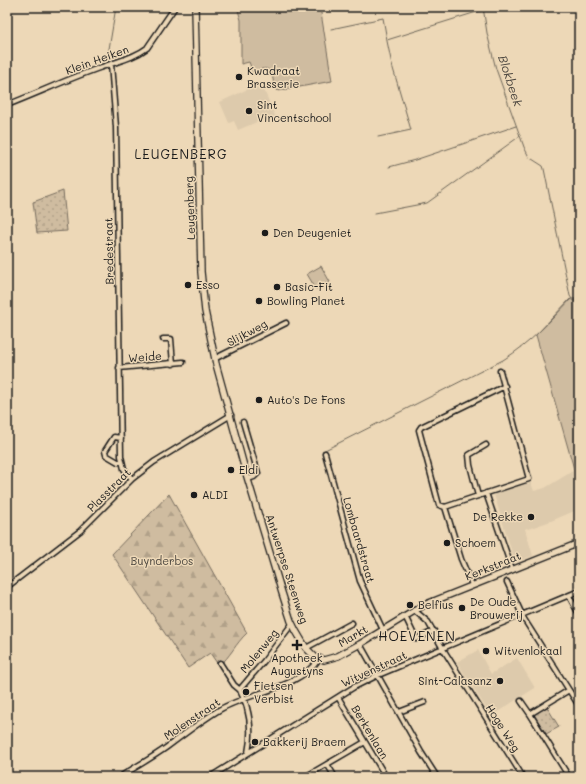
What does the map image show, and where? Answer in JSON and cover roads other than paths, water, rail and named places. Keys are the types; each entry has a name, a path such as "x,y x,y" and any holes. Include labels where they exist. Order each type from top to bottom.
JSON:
{"main road":[{"name":"Leugenberg","path":"195,7 201,272 204,306 231,415"},
{"name":"Antwerpse Steenweg","path":"231,415 248,479 292,624 306,648 319,659"},
{"name":"Kerkstraat","path":"414,610 472,585 579,543"},
{"name":"Markt","path":"319,659 324,660 332,658 360,644 414,610"}],"street":[{"name":"Klein Heiken","path":"7,105 102,67 133,57 148,48 175,7"},
{"name":"Bredestraat","path":"111,64 116,127 119,368 122,462 128,475 132,479"},
{"name":"Slijkweg","path":"216,358 286,323"},
{"name":"Weide","path":"163,340 171,339 173,364"},
{"name":"Weide","path":"119,368 183,362"},
{"path":"500,371 505,386 528,479 445,507 439,505 420,429 505,386"},
{"name":"Plasstraat","path":"7,587 80,531 132,479 154,462 231,415"},
{"path":"243,422 258,473 254,477 248,479"},
{"path":"121,438 114,437 105,451 106,455 118,462 122,462"},
{"path":"478,496 469,454 486,445"},
{"name":"Lombaardstraat","path":"325,453 360,581 383,630"},
{"path":"486,493 512,569"},
{"path":"445,507 461,559 472,585"},
{"path":"507,582 522,616 579,706"},
{"name":"Witvenstraat","path":"210,777 338,697 379,676 579,591"},
{"path":"569,596 579,614"},
{"name":"Hoge Weg","path":"414,610 428,622 434,631 443,649 523,777"},
{"path":"405,616 416,639 434,631"},
{"path":"306,648 352,623"},
{"name":"Molenweg","path":"240,690 292,624"},
{"path":"360,644 437,777"},
{"name":"Molenstraat","path":"120,777 167,747 219,710 243,698 288,682 310,670 319,659"},
{"name":"Molenweg","path":"220,663 234,684 240,690 247,708 250,733 248,753"},
{"path":"530,714 569,690"},
{"name":"Berkenlaan","path":"338,697 386,777"},
{"path":"521,701 569,777"},
{"path":"399,712 425,702"},
{"path":"305,777 365,742"},
{"path":"327,764 335,777"}],"waterway":[{"path":"107,61 116,7"},
{"name":"Blokbeek","path":"483,7 487,33 496,69 529,157"},
{"path":"331,29 383,18 387,40 483,10"},
{"path":"378,137 411,130 392,65 387,41"},
{"path":"389,167 415,160 516,126"},
{"path":"375,213 427,203 520,136"},
{"name":"Blokbeek","path":"532,159 543,166 570,296 572,299 579,299"},
{"name":"De Rekke","path":"323,451 503,360 531,339 571,299"}],"place":[{"name":"Kwadraat Brasserie","path":"239,77"},
{"name":"Sint Vincentschool","path":"249,111"},
{"name":"Den Deugeniet","path":"265,233"},
{"name":"Esso","path":"188,285"},
{"name":"Basic-Fit","path":"277,287"},
{"name":"Bowling Planet","path":"259,301"},
{"name":"Auto's De Fons","path":"259,400"},
{"name":"Eldi","path":"231,470"},
{"name":"ALDI","path":"194,495"},
{"name":"De Rekke","path":"531,517"},
{"name":"Schoem","path":"447,543"},
{"name":"Belfius","path":"410,605"},
{"name":"De Oude Brouwerij","path":"462,608"},
{"name":"Apotheek Augustyns","path":"297,645"},
{"name":"Witvenlokaal","path":"486,651"},
{"name":"Sint-Calasanz","path":"500,681"},
{"name":"Fietsen Verbist","path":"246,692"},
{"name":"Bakkerij Braem","path":"255,742"}],"district":[{"name":"LEUGENBERG","path":"181,154"},
{"name":"HOEVENEN","path":"417,636"}],"park label":[{"name":"Buynderbos","path":"162,561"}]}
